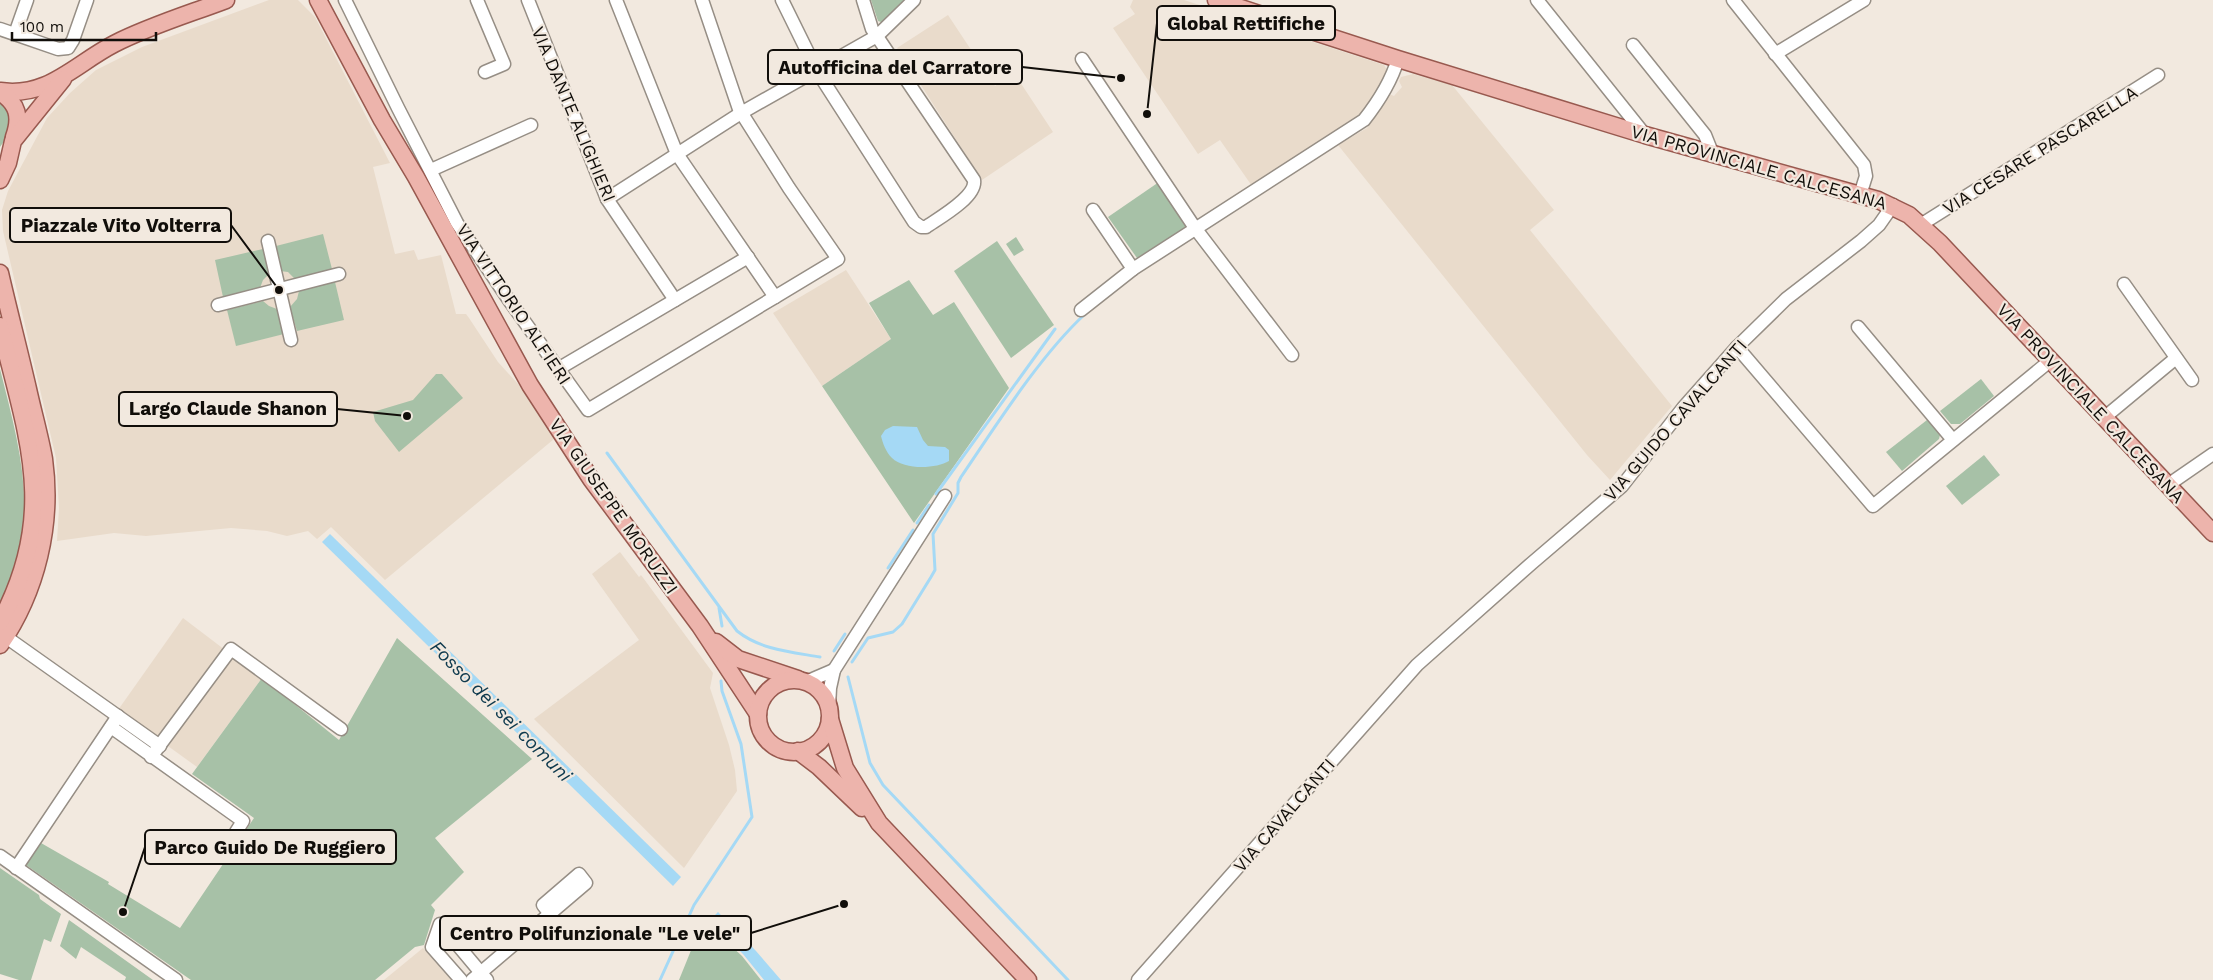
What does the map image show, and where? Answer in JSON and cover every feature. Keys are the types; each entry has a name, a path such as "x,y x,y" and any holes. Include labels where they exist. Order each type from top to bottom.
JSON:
{"main road":[{"path":"0,91 25,92 65,76 115,43 226,0"},
{"name":"VIA PROVINCIALE CALCESANA","path":"1218,0 1398,59 1714,155 1860,195 1893,206 1922,224 2213,533"},
{"name":"VIA GIUSEPPE MORUZZI","path":"317,1 404,160 412,188 441,245 494,337 530,385 591,478 700,626 758,714"},
{"path":"0,157 65,76"},
{"path":"0,91 13,102 18,112 18,121 8,163 0,180"},
{"path":"0,273 42,450 46,492 45,528 36,571 23,605 2,634"},
{"path":"0,326 31,456 34,501 32,531 24,565 2,634"},
{"name":"VIA GIUSEPPE MORUZZI","path":"700,626 717,643 738,659 804,681"},
{"path":"829,713 828,728 820,740 812,747 798,751 783,750 770,742 762,731 758,714 762,698 772,687 788,680 804,681 822,693 829,713 845,768 879,823"},
{"path":"798,751 819,767 850,798 879,823 1028,980"}],"street":[{"path":"15,34 27,0"},
{"path":"0,29 58,49 68,48 71,45 87,0"},
{"name":"VIA VITTORIO ALFIERI","path":"345,0 376,65 466,236 588,410 775,297"},
{"path":"477,0 504,64 485,72"},
{"name":"VIA DANTE ALIGHIERI","path":"528,0 607,199 675,300"},
{"path":"616,0 677,154 775,297 838,259 789,188 741,113 702,0"},
{"path":"782,0 817,71 914,222 920,228 926,227 970,195 975,183 872,29 863,0"},
{"path":"607,199 741,113 877,36 914,0"},
{"path":"1537,0 1644,134"},
{"path":"1732,0 1864,165 1866,176 1860,195"},
{"path":"1774,54 1864,0"},
{"path":"1633,45 1705,135 1714,155"},
{"path":"1082,59 1195,228 1292,355"},
{"path":"1081,310 1134,268 1364,120 1377,103 1390,80 1398,59"},
{"name":"VIA CESARE PASCARELLA","path":"1922,224 2158,76"},
{"path":"430,170 531,125"},
{"name":"VIA GUIDO CAVALCANTI","path":"1431,651 1622,486 1683,408 1737,346 1786,299 1879,225 1893,206"},
{"path":"1093,210 1134,268"},
{"path":"268,241 291,340"},
{"path":"558,369 748,257"},
{"path":"218,305 339,274"},
{"path":"2124,284 2192,380"},
{"path":"1858,327 1953,440"},
{"path":"1737,346 1873,506 2051,360"},
{"path":"2105,417 2176,358"},
{"path":"2168,485 2213,454"},
{"path":"829,713 830,688 834,670 945,496"},
{"path":"2,634 114,722 151,757 243,821 236,832"},
{"path":"151,757 231,649 341,729"},
{"name":"VIA CAVALCANTI","path":"1138,980 1330,761 1431,651"},
{"path":"804,681 834,670"},
{"path":"114,722 160,746"},
{"path":"16,868 114,722"},
{"path":"0,856 176,980"},
{"path":"460,980 432,947 440,924 480,977 550,914"}],"shaded area":[{"path":"269,0 298,0 315,17 390,163 373,167 395,254 414,250 418,260 441,255 456,314 466,314 498,362 519,385 554,439 385,580 331,527 317,539 308,531 287,536 267,531 231,528 146,536 114,533 57,541 59,508 56,458 3,231 2,210 8,191 47,118 70,93 96,70 142,47"},
{"path":"1133,0 1184,0 1384,65 1387,70 1386,75 1365,111 1356,119 1252,186 1220,140 1198,154 1113,28 1135,14 1130,7"},
{"path":"948,15 995,86 1014,73 1053,132 982,180 897,48"},
{"path":"1413,74 1452,85 1554,210 1530,230 1672,406 1610,480 1587,455 1338,145 1367,128 1389,94 1394,96 1402,87 1399,81 1401,77"},
{"path":"846,270 891,339 822,386 773,313"},
{"path":"620,552 639,577 641,575 713,673 710,688 729,745 735,770 737,791 684,868 534,719 639,640 592,574"},
{"path":"183,618 262,678 197,767 118,710"},
{"path":"423,948 451,980 384,980"}],"green space":[{"path":"871,0 907,0 884,23 878,21"},
{"path":"0,99 12,117 7,137 0,147"},
{"path":"1159,182 1186,224 1186,227 1137,258 1108,217"},
{"path":"323,234 332,269 295,279 288,272 280,271 276,246"},
{"path":"1016,237 1024,250 1014,256 1006,244"},
{"path":"997,241 1054,325 1011,358 954,271"},
{"path":"263,249 269,274 263,280 260,288 223,297 215,260"},
{"path":"909,280 933,315 954,302 1009,388 914,523 822,386 891,339 869,303"},
{"path":"335,282 344,320 297,331 290,307 297,299 299,291"},
{"path":"263,301 277,309 284,334 236,346 227,310"},
{"path":"0,369 20,458 24,487 24,516 21,545 13,575 0,604"},
{"path":"436,374 442,374 463,398 399,452 375,421 373,412 413,400"},
{"path":"1981,379 1994,396 1960,424 1951,424 1940,411"},
{"path":"1927,420 1940,435 1939,439 1902,471 1886,452"},
{"path":"1984,455 2000,475 1962,505 1946,486"},
{"path":"397,638 532,759 435,838 464,872 431,905 435,910 424,945 415,947 375,980 191,980 26,865 41,843 109,882 108,884 180,928 254,818 192,774 262,678 339,740"},
{"path":"0,868 39,895 40,899 61,914 51,942 44,939 31,980 19,980 0,974"},
{"path":"69,920 153,980 125,980 126,977 81,947 76,959 60,946"},
{"path":"705,922 742,956 761,980 679,980 696,938"}],"water":[{"path":"893,426 917,427 928,446 945,447 949,450 949,461 928,467 904,465 897,462 888,453 881,436 885,430"},
{"name":"Fosso dei sei comuni","path":"330,534 681,877 673,886 322,542"},
{"path":"718,912 781,980 764,980 743,954 709,921"}],"waterway":[{"path":"852,662 868,638 893,632 902,624 935,570 933,534 958,493 958,483 961,477 1035,370 1085,314"},
{"path":"936,494 1055,329"},
{"path":"607,453 737,631 766,646 787,652 820,657"},
{"path":"917,523 929,505"},
{"path":"888,568 913,530"},
{"path":"719,608 722,626"},
{"path":"834,651 845,634"},
{"path":"848,677 870,763 883,785 1068,980"},
{"path":"660,980 694,905 752,817 741,744 722,691 721,681"}],"place":[{"name":"Autofficina del Carratore","path":"1121,78"},
{"name":"Global Rettifiche","path":"1147,114"},
{"name":"Piazzale Vito Volterra","path":"279,290"},
{"name":"Largo Claude Shanon","path":"407,416"},
{"name":"Centro Polifunzionale \"Le vele\"","path":"844,904"},
{"name":"Parco Guido De Ruggiero","path":"123,912"}]}
